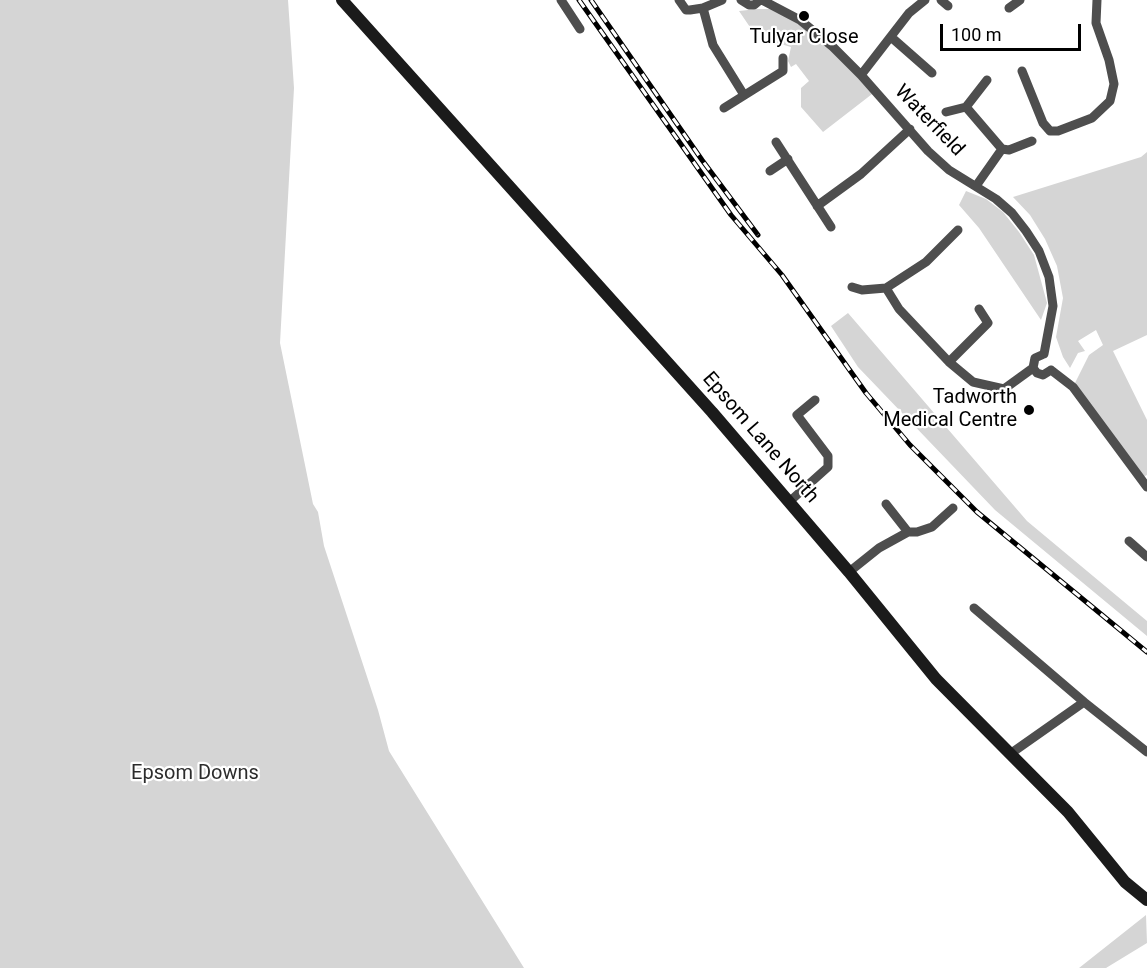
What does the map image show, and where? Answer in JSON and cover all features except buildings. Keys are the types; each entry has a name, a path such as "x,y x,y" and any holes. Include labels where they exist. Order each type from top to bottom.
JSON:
{"main road":[{"name":"Epsom Lane North","path":"342,0 663,357 849,572 936,679 1068,812 1125,882 1147,900"}],"street":[{"path":"561,0 580,29"},
{"path":"679,0 686,10 703,8 722,0"},
{"path":"741,0 748,5 761,0"},
{"name":"Waterfield","path":"761,0 800,20 833,47 928,151 949,170 976,186 1012,213 1039,251 1048,277 1053,306 1044,354"},
{"path":"861,75 909,13 925,0"},
{"path":"1009,8 1020,0"},
{"path":"1022,71 1043,123 1050,131 1058,131 1092,118 1110,101 1113,84 1109,60 1096,23 1097,0"},
{"path":"703,8 714,45 744,95"},
{"path":"891,37 932,73"},
{"path":"724,108 783,71 783,58"},
{"path":"946,112 966,107 987,80"},
{"path":"966,107 1002,149 1010,150 1032,141"},
{"path":"817,206 861,174 910,129"},
{"path":"777,141 831,228"},
{"path":"976,186 1002,149"},
{"path":"770,171 788,159"},
{"path":"852,287 862,290 886,288 926,262 958,230"},
{"path":"886,288 899,309 949,362 973,382 1004,389 1034,368"},
{"path":"949,362 988,323 979,309"},
{"path":"1044,354 1052,361 1051,370 1043,375 1037,373 1034,368 1035,358 1044,354"},
{"path":"1051,370 1073,387 1147,487"},
{"path":"789,502 828,467 828,456 797,415 815,400"},
{"path":"886,504 908,532"},
{"path":"849,572 879,548 908,532 932,528 953,508"},
{"path":"1129,541 1147,557"},
{"path":"974,608 1084,702 1147,752"},
{"path":"1010,754 1084,702"}],"green space":[{"name":"Epsom Downs","path":"0,0 288,0 294,88 280,343 313,504 318,512 324,546 378,710 389,751 524,968 0,968"},
{"path":"781,9 800,20 876,91 823,132 801,107 801,88 809,81 796,64 791,67 788,61 791,47 774,42 763,29 754,33 739,11"},
{"path":"1147,152 1147,335 1113,351 1147,420 1147,475 1141,478 1073,387 1089,355 1103,345 1096,330 1078,341 1085,351 1078,353 1070,368 1063,357 1056,337 1063,298 1057,266 1045,239 1030,215 1013,197 1141,157"},
{"path":"966,191 986,199 1003,212 1034,255 1047,303 1041,320 979,228 959,205"},
{"path":"848,313 1027,521 1147,621 1147,636 995,510 858,367 831,326"},
{"path":"1146,915 1147,943 1106,968 1079,968"}],"railway":[{"path":"579,0 731,215 782,275 866,393 910,445 977,512 1147,652"},
{"path":"591,0 702,160 758,235"}],"place":[{"name":"Tulyar Close","path":"804,16"},
{"name":"Tadworth Medical Centre","path":"1029,410"}]}
